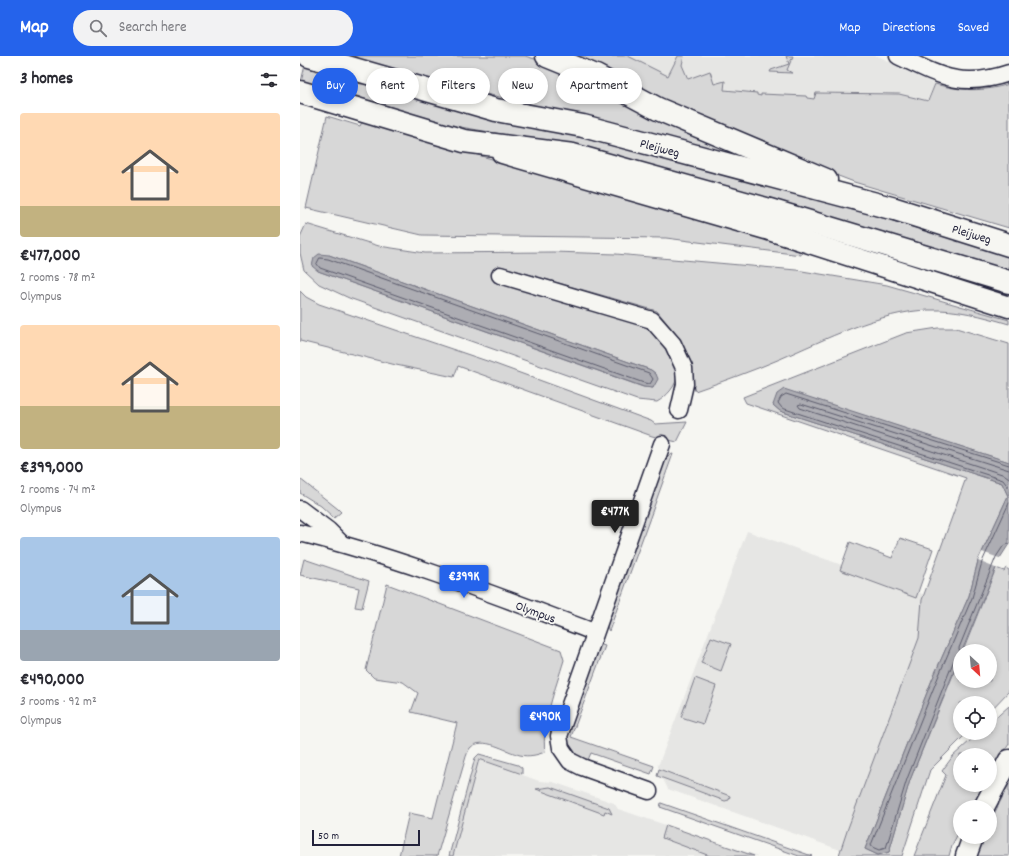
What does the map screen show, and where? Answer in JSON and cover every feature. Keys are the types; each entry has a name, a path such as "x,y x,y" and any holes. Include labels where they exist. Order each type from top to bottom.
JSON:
{"highway":[{"name":"Pleijweg","path":"309,56 496,110 583,126 895,210 1009,245"},
{"path":"547,56 596,76 658,109 895,210"},
{"path":"300,92 464,141 573,155 770,210 1009,282"}],"main road":[{"path":"464,141 572,174 769,230 1009,307"},
{"path":"988,800 1009,760"},
{"path":"966,856 970,844"}],"street":[{"path":"898,56 940,76 958,80 978,81 1009,73"},
{"path":"500,275 652,320 673,344 684,368 684,384 679,410"},
{"path":"649,791 582,767 570,761 561,748 559,736 594,632 662,444"},
{"name":"Olympus","path":"300,509 328,530 341,543"},
{"name":"Olympus","path":"300,533 341,543 413,566 594,632"}],"shaded area":[{"path":"342,56 525,56 562,68 556,68 556,104 642,103 800,173 530,104 548,104 548,68 498,68 498,97 490,95 490,68 427,68 427,81 419,79 419,68 383,68"},
{"path":"476,56 878,56 935,84 928,101 899,94 817,93 814,99 788,98 724,92 642,80 642,68 559,68"},
{"path":"565,56 628,56 668,76 678,56 684,56 682,65 688,79 710,71 714,84 725,81 724,90 757,93 757,95 761,96 761,94 806,96 807,98 814,99 816,93 899,94 928,101 935,84 972,90 1000,87 1009,84 1009,228 854,182 802,162 642,90 642,68 592,68"},
{"path":"786,56 793,56 787,70 792,73 770,72 771,70 789,64"},
{"path":"305,65 316,68 312,68 312,85 301,82"},
{"path":"358,83 366,83 366,102 360,100 360,97 358,96"},
{"path":"419,96 427,98 427,104 450,104 797,193 1009,255 1009,270 791,206 565,145 449,125 374,104 419,104"},
{"path":"327,116 360,126 362,122 582,184 693,217 802,252 801,255 666,238 422,235 306,208"},
{"path":"306,224 379,246 425,253 553,252 616,254 796,270 887,285 1009,320 1009,324 959,312 939,310 892,315 834,335 759,368 695,391 691,379 689,361 676,334 657,311 503,267 494,282 641,323 652,333 672,360 677,373 676,382 671,390 657,402 637,400 349,298 319,284 304,270 300,253 300,237","holes":["329,255 651,370 656,374 653,388 643,387 318,271"]},
{"path":"300,291 306,297 319,304 487,361 651,421 655,424 687,422 677,442 652,436 458,366 454,377 396,365 300,341"},
{"path":"938,328 956,328 1009,344 1009,462 784,390 773,405 780,411 1002,483 1008,496 978,561 969,596 932,680 865,849 878,855 889,852 910,780 953,675 953,688 997,688 997,644 966,644 996,568 1004,571 1006,568 1009,570 1009,691 997,704 997,696 953,696 953,740 960,740 930,770 902,856 842,856 839,855 848,828 919,638 922,600 966,478 746,403 743,397 906,333"},
{"path":"673,454 609,631 606,625 665,459 669,455"},
{"path":"300,479 341,512 334,518 321,506 300,493"},
{"path":"747,531 931,597 923,640 843,851 668,789 660,773 658,766"},
{"path":"900,538 933,549 916,598 840,570 850,542 892,558"},
{"path":"304,559 369,581 362,608 355,607 359,588 300,575"},
{"path":"387,584 561,650 564,660 547,718 544,741 545,752 523,756 495,746 481,743 475,744 470,748 465,758 437,856 399,856 409,813 433,818 457,723 411,712 418,693 403,682 374,678 366,670"},
{"path":"711,637 731,644 721,671 701,663"},
{"path":"602,645 605,646 571,737 654,766 651,774 591,753 587,762 574,753 568,743 567,738 598,647"},
{"path":"695,678 716,686 703,724 681,717"},
{"path":"1009,706 1009,744 997,762 997,748 962,748 971,740 997,740 997,717"},
{"path":"479,754 518,765 522,768 522,774 479,759 453,856 449,856 475,758"},
{"path":"953,756 953,792 980,792 976,800 953,800 953,843 949,856 914,856 946,775 942,771"},
{"path":"479,759 539,781 553,782 614,803 618,809 758,856 453,856"},
{"path":"659,769 730,796 729,800 725,801 657,776"},
{"path":"1009,784 1009,856 977,856 981,844 997,844 997,808"},
{"path":"550,787 609,808 612,814 605,811 604,814 536,789"},
{"path":"661,803 812,856 799,856 660,807"},
{"path":"666,825 754,856 710,856 662,838"}],"water":[{"path":"319,254 329,255 651,370 656,374 658,379 653,388 644,387 318,271 312,266 314,258"},
{"path":"784,389 1009,462 1009,544 1000,558 965,644 953,644 953,673 910,780 889,852 878,855 865,849 932,680 969,596 978,561 1008,496 1002,483 780,411 773,405 777,394"}],"pier":[{"path":"982,552 1002,559 998,569 978,561"}]}
